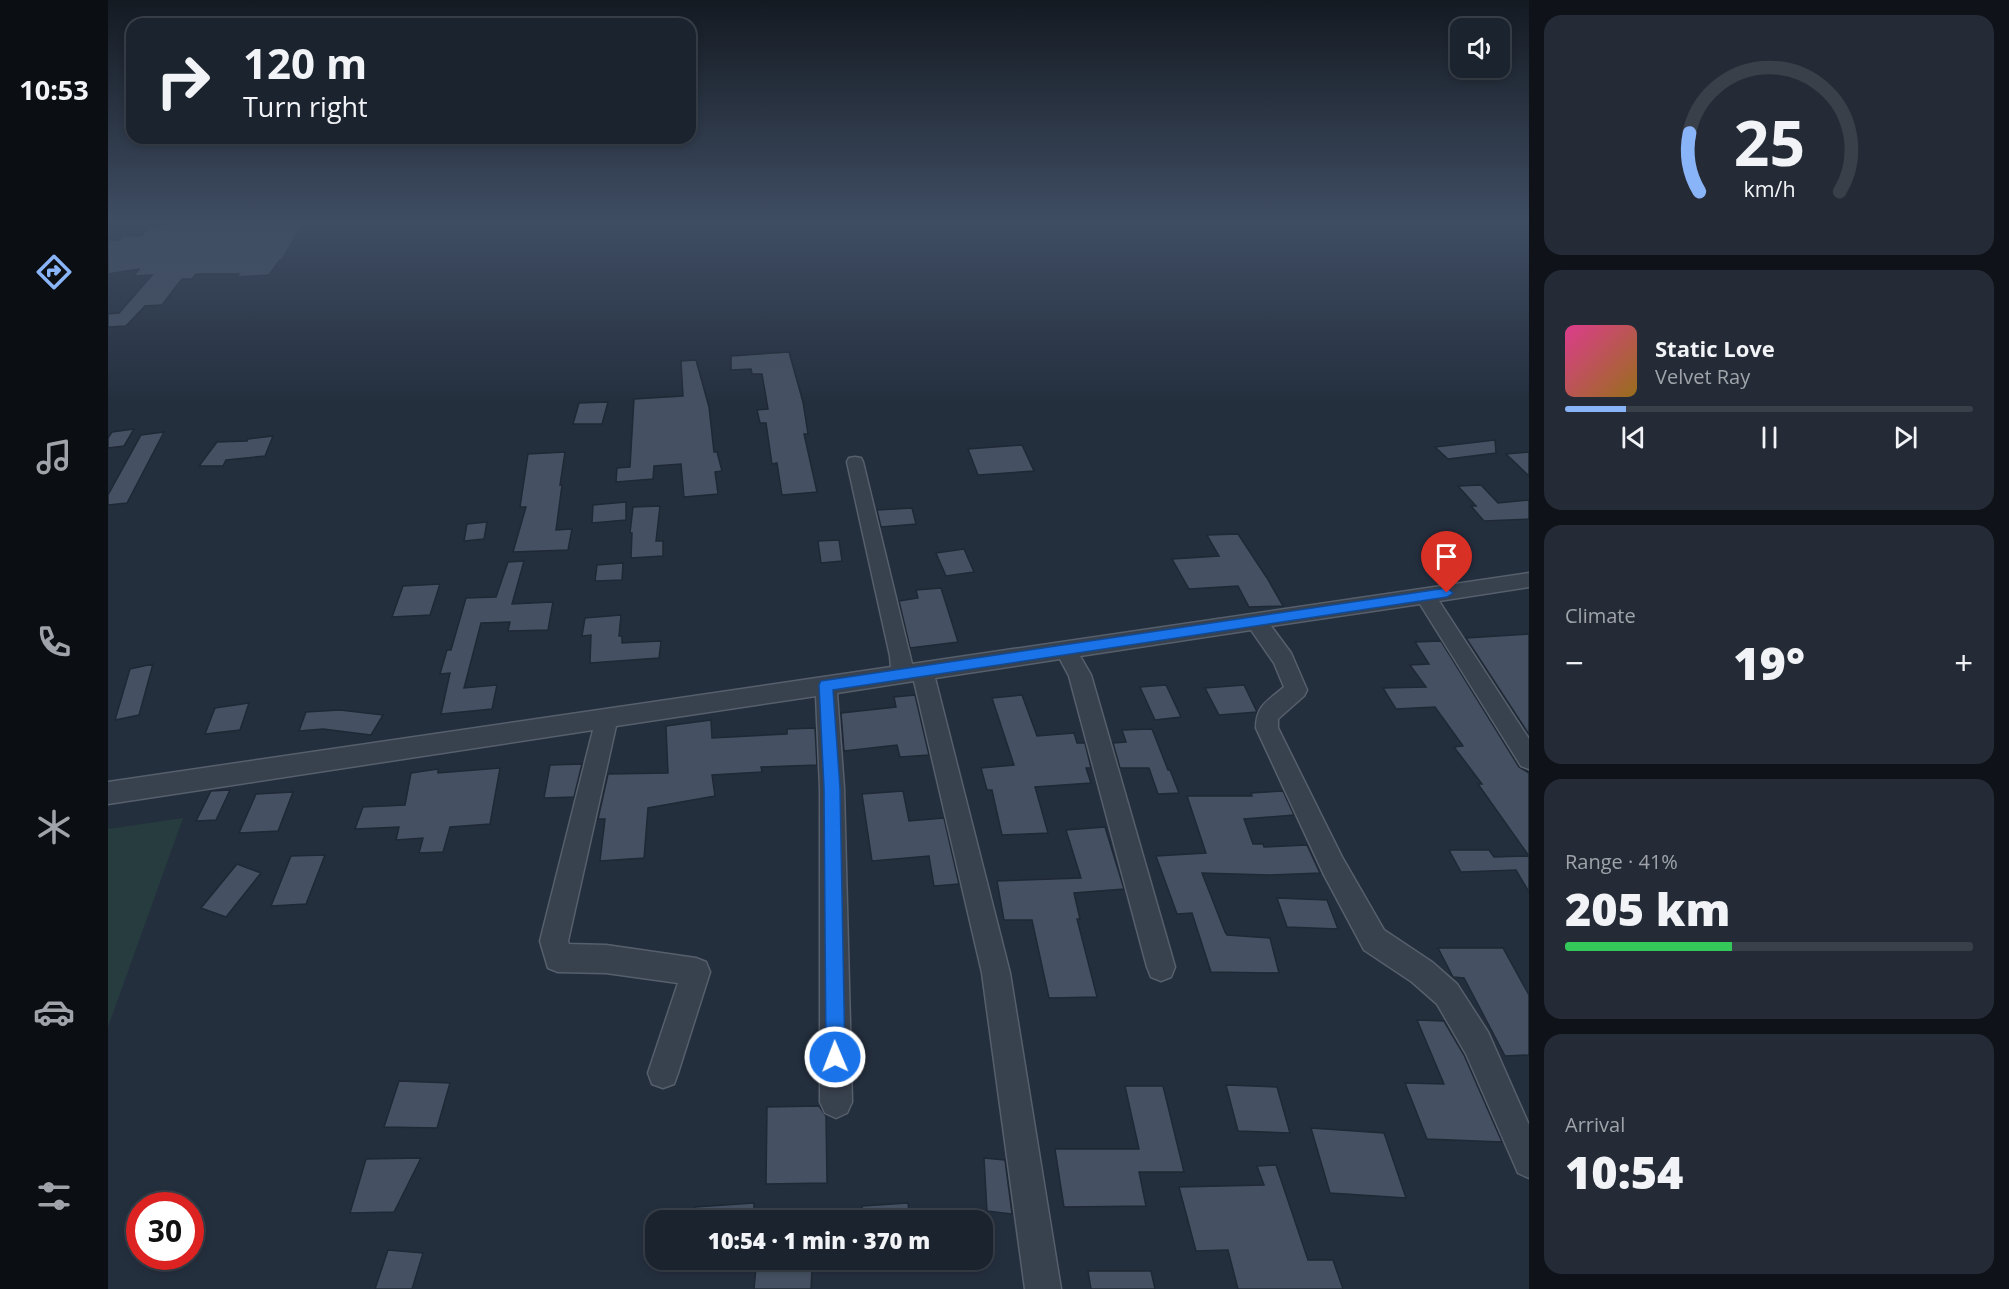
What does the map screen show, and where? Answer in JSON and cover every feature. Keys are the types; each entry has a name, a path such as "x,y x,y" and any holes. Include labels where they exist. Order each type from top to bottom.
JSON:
{"street":[{"path":"855,462 901,656 912,673 996,973 1043,1289"},
{"path":"108,793 1529,580"},
{"path":"1426,596 1529,759"},
{"path":"1256,621 1283,659 1296,690 1267,715 1267,728 1333,866 1374,940 1422,972 1447,994 1477,1043 1529,1162"},
{"path":"1066,650 1080,675 1161,967"},
{"path":"826,685 832,788 836,1102"},
{"path":"607,718 554,941 558,958 606,959 696,972 663,1073"}],"green space":[{"path":"183,818 108,1027 108,829"}],"building":[{"path":"145,283 179,283 162,305 145,306 126,326 108,327 108,314 119,313"},
{"path":"789,352 803,402 808,434 804,434 817,492 782,495 777,463 772,464 766,423 760,423 757,410 768,409 762,374 752,374 751,369 731,370 731,356"},
{"path":"696,360 709,407 714,452 717,452 722,471 715,472 718,494 684,497 681,464 654,466 653,479 616,482 617,468 630,467 634,399 683,396 681,361"},
{"path":"608,402 602,424 573,424 579,403"},
{"path":"134,429 124,446 108,448 108,438 112,432"},
{"path":"164,432 127,503 108,505 108,495 141,435"},
{"path":"273,436 265,456 226,460 223,466 199,466 217,442 247,441"},
{"path":"1495,440 1496,453 1448,459 1435,447"},
{"path":"1022,445 1034,471 978,475 968,449"},
{"path":"565,452 556,530 572,529 568,550 513,552 526,507 520,507 528,454"},
{"path":"1529,452 1529,476 1506,454"},
{"path":"1481,485 1498,503 1529,500 1529,519 1484,521 1471,506 1476,506 1458,486"},
{"path":"626,502 626,520 592,523 593,505"},
{"path":"660,506 656,541 663,541 663,556 631,558 632,533 630,533 633,507"},
{"path":"912,508 916,524 881,527 877,510"},
{"path":"487,522 484,539 464,541 467,524"},
{"path":"1238,534 1283,606 1249,607 1238,586 1189,589 1172,559 1219,556 1207,535"},
{"path":"839,540 842,561 821,563 818,541"},
{"path":"964,549 974,572 946,576 936,553"},
{"path":"524,561 512,604 553,602 548,630 508,631 510,622 481,623 464,688 497,685 492,709 441,714 450,673 440,674 447,650 451,650 466,598 496,597 508,562"},
{"path":"623,563 622,580 595,581 597,565"},
{"path":"440,584 430,615 392,617 403,586"},
{"path":"941,588 958,642 910,648 899,601 918,598 916,590"},
{"path":"621,615 619,636 622,636 622,643 661,641 659,658 590,663 591,635 582,636 585,618"},
{"path":"1529,634 1529,733 1528,733 1466,638"},
{"path":"1441,641 1519,767 1529,773 1529,856 1478,784 1482,784 1454,747 1463,746 1435,707 1396,709 1383,688 1426,687 1410,665 1429,664 1415,642"},
{"path":"153,664 139,715 115,720 130,669"},
{"path":"1166,685 1181,717 1155,720 1140,687"},
{"path":"1244,685 1257,712 1219,715 1205,688"},
{"path":"915,695 929,755 900,757 897,745 844,751 841,713 896,707 894,697"},
{"path":"1022,695 1037,736 1074,733 1077,743 1085,743 1091,768 1086,768 1091,783 1035,787 1048,833 1002,835 992,790 987,790 981,768 1014,765 992,698"},
{"path":"249,703 240,730 205,734 215,708"},
{"path":"340,710 383,715 371,735 323,729 299,731 306,712"},
{"path":"711,720 712,738 787,734 787,729 815,728 817,765 761,767 762,772 712,775 715,796 648,808 644,858 600,861 605,819 598,819 608,774 668,773 666,726"},
{"path":"1152,729 1179,793 1158,794 1149,768 1120,768 1113,743 1126,742 1122,730"},
{"path":"582,764 574,797 544,798 550,765"},
{"path":"500,768 490,824 450,827 443,852 419,853 423,838 396,840 399,827 355,829 363,807 405,805 411,773 438,769 438,773"},
{"path":"230,790 216,820 196,821 211,791"},
{"path":"903,791 909,821 944,818 959,884 934,886 929,856 872,861 862,794"},
{"path":"1283,791 1294,815 1244,819 1253,844 1263,844 1264,847 1307,845 1320,873 1269,875 1202,873 1227,935 1270,938 1279,973 1211,972 1192,913 1177,914 1156,856 1206,853 1187,796 1252,796 1251,793"},
{"path":"293,792 278,831 239,833 256,794"},
{"path":"1105,827 1124,889 1074,893 1080,919 1077,919 1097,997 1049,998 1032,920 1004,920 997,881 1081,878 1066,830"},
{"path":"1449,850 1489,850 1494,857 1529,856 1529,892 1516,870 1461,872"},
{"path":"325,855 306,904 271,906 291,856"},
{"path":"237,864 261,873 226,917 201,908"},
{"path":"1277,898 1327,900 1338,929 1287,927"},
{"path":"1438,948 1503,948 1529,995 1529,1055 1505,1056 1464,978 1453,977"},
{"path":"1417,1020 1444,1021 1464,1055 1502,1142 1427,1139 1405,1083 1444,1084"},
{"path":"399,1081 450,1083 437,1128 384,1127"},
{"path":"1226,1085 1277,1087 1290,1133 1238,1131"},
{"path":"1125,1086 1163,1086 1184,1172 1139,1172 1146,1206 1064,1207 1055,1149 1139,1149"},
{"path":"819,1106 826,1116 827,1183 766,1184 767,1107"},
{"path":"1311,1128 1384,1133 1406,1198 1330,1193"},
{"path":"421,1158 394,1212 350,1213 366,1159"},
{"path":"984,1158 1005,1160 1012,1214 987,1210"},
{"path":"1276,1165 1308,1260 1333,1260 1343,1289 1238,1289 1228,1250 1196,1251 1179,1187 1264,1185 1257,1166"},
{"path":"754,1203 754,1210 695,1210 695,1207"},
{"path":"908,1203 909,1210 862,1210 862,1206"},
{"path":"388,1250 423,1253 412,1289 375,1289"},
{"path":"756,1270 812,1270 811,1289 754,1289"},
{"path":"1088,1271 1151,1271 1155,1289 1091,1289"}],"route":[{"path":"835,1057 832,788 826,685 1447,593"}]}
